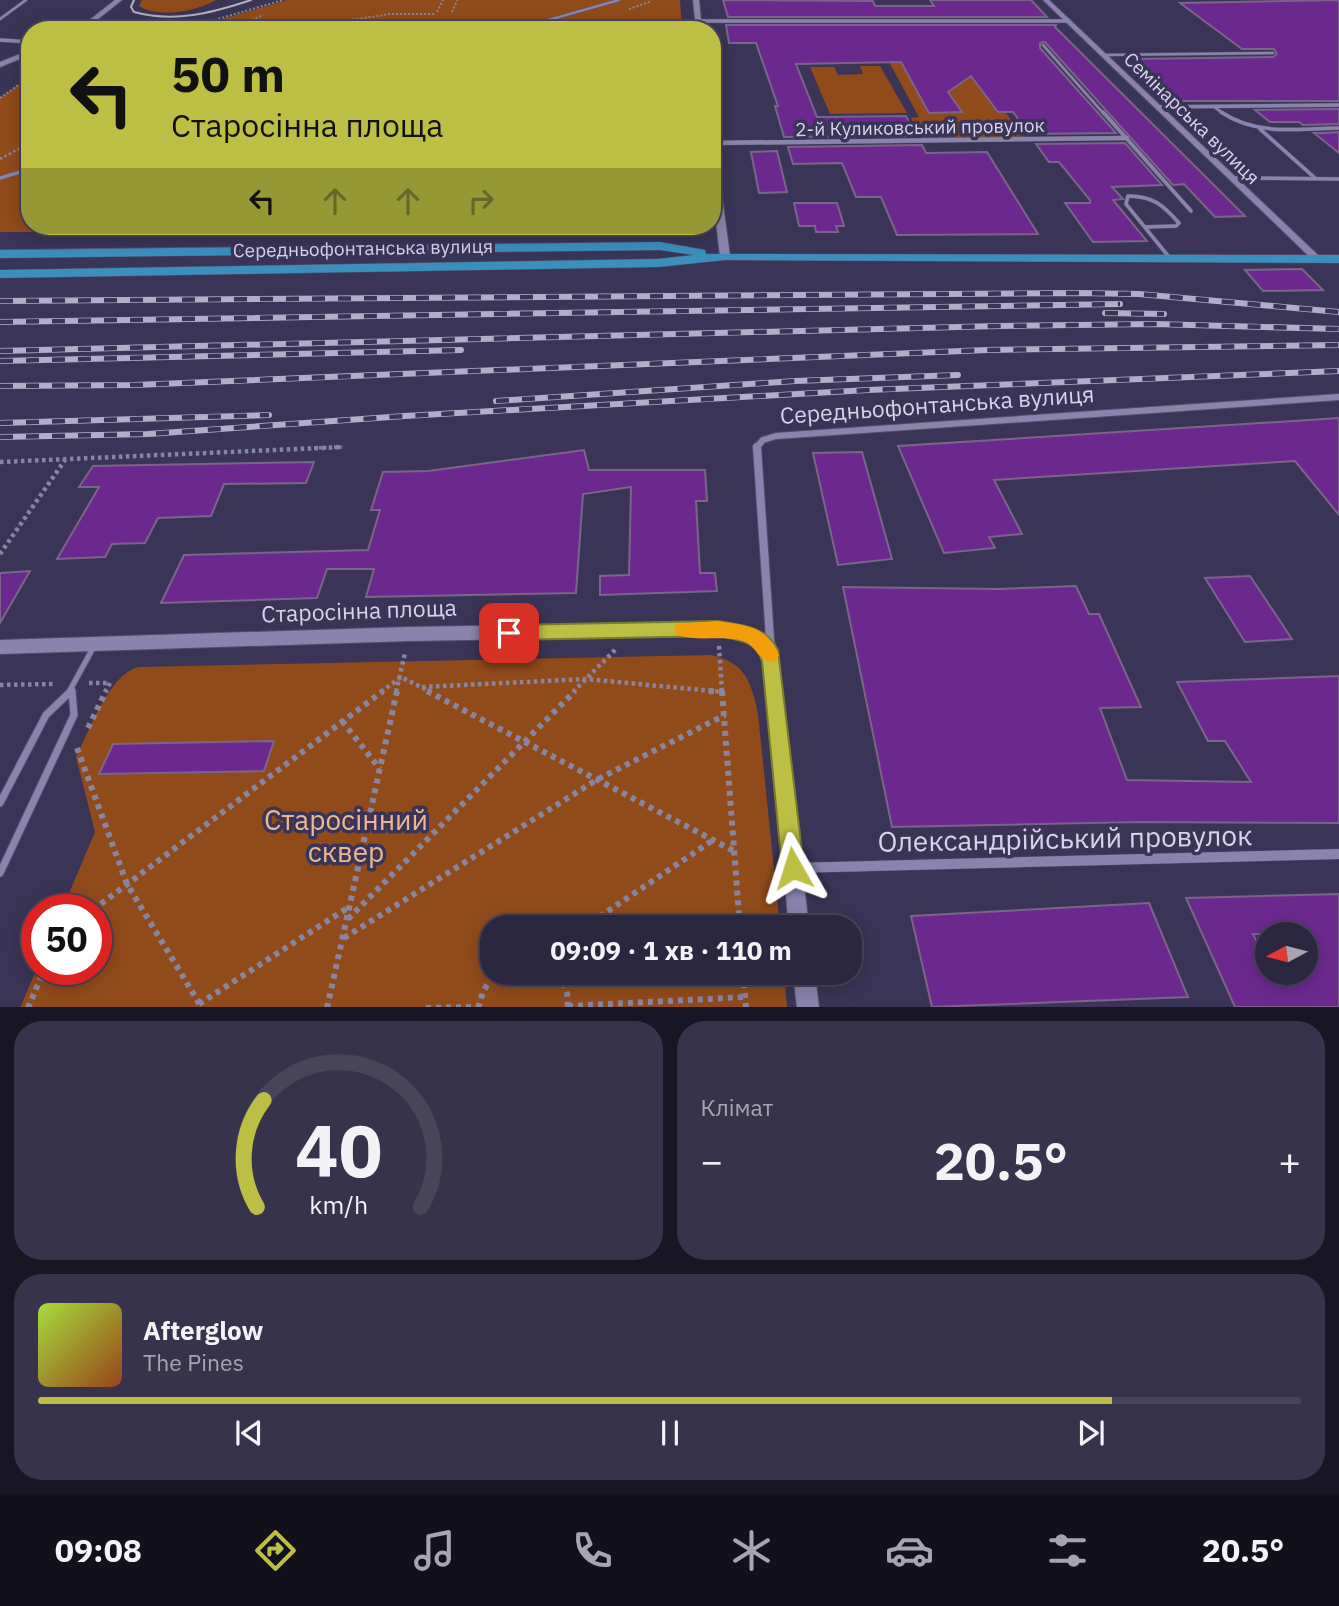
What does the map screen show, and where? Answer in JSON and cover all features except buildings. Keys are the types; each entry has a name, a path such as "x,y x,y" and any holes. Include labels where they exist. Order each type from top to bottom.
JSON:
{"main road":[{"path":"92,21 120,0"},
{"path":"696,0 698,21"},
{"path":"0,65 21,56"},
{"path":"0,75 7,71 15,58"},
{"path":"721,219 726,256"},
{"name":"Середньофонтанська вулиця","path":"0,254 660,246 726,256"},
{"name":"Середньофонтанська вулиця","path":"0,274 644,264 726,256 1339,259"},
{"name":"Старосінна площа","path":"0,647 409,634 718,629 749,634 760,640 768,650 771,661"},
{"path":"771,661 798,915"},
{"path":"805,985 808,1007"}],"street":[{"path":"545,21 619,0"},
{"name":"Семінарська вулиця","path":"1046,0 1317,259"},
{"path":"721,26 1068,21"},
{"path":"0,40 21,41"},
{"path":"1158,107 1339,106"},
{"name":"2-й Куликовський провулок","path":"721,143 1127,138"},
{"path":"0,178 21,172"},
{"name":"Середньофонтанська вулиця","path":"771,661 756,448 763,440 776,436 1339,397"},
{"name":"Олександрійський провулок","path":"793,868 1339,854"}],"lane":[{"path":"0,19 26,0"},
{"path":"1044,44 1191,211"},
{"path":"1103,55 1273,53"},
{"path":"1213,106 1237,124 1259,129 1339,128"},
{"path":"1259,129 1315,178"},
{"path":"1232,178 1339,179"},
{"path":"1145,227 1177,226 1179,223 1157,198 1128,196 1126,204 1169,257"},
{"path":"0,803 46,715 72,690 95,644"},
{"path":"0,873 74,715 72,690"}],"path":[{"path":"211,21 283,0"},
{"path":"344,21 390,14 437,13 443,0"},
{"path":"452,12 457,0"},
{"path":"250,21 263,15"},
{"path":"0,98 21,83"},
{"path":"0,159 21,148"},
{"path":"0,462 343,447"},
{"path":"0,554 66,459"},
{"path":"718,629 739,915"},
{"path":"348,919 635,630"},
{"path":"327,1007 409,634"},
{"path":"401,677 734,851"},
{"path":"112,895 401,677"},
{"path":"422,687 586,679 723,692"},
{"path":"110,683 76,751 127,884 200,1006 350,907"},
{"path":"344,938 598,779 724,715"},
{"path":"342,721 381,770"},
{"path":"602,915 713,840"},
{"path":"28,1007 38,985"},
{"path":"426,1007 478,1007 487,985"},
{"path":"565,985 568,1007 745,997"},
{"path":"744,985 746,1007"}],"green space":[{"path":"142,0 216,0 189,10 167,13 139,6"},
{"path":"287,0 680,0 681,21 215,21"},
{"path":"889,62 969,62 1024,138 922,138 911,118 919,117"},
{"path":"860,66 880,66 907,113 830,114 810,67 834,67 838,75 863,74"},
{"path":"21,83 21,232 0,232 0,98"},
{"name":"Старосінний сквер","path":"711,655 732,663 749,683 758,714 779,915 480,915 480,985 785,985 787,1007 20,1007 30,985 112,985 112,894 69,894 95,832 76,757 101,705 127,672 138,667"}],"tram line":[{"path":"134,0 131,7 134,12 164,17 193,15 251,0"}],"railway":[{"path":"0,301 1077,293 1139,294 1339,312"},
{"path":"0,322 1120,304"},
{"path":"1105,313 1164,314"},
{"path":"0,351 998,326 1155,324 1339,329"},
{"path":"0,386 135,385 987,350 1339,345"},
{"path":"0,361 461,350"},
{"path":"0,437 148,434 405,416 868,390 1339,371"},
{"path":"496,401 795,381 958,375"},
{"path":"0,423 269,415"}],"slow traffic":[{"path":"684,629 734,630 749,634 760,640 770,655"}],"route":[{"path":"509,633 718,629 734,630 760,640 768,650 771,661 793,868"}]}
